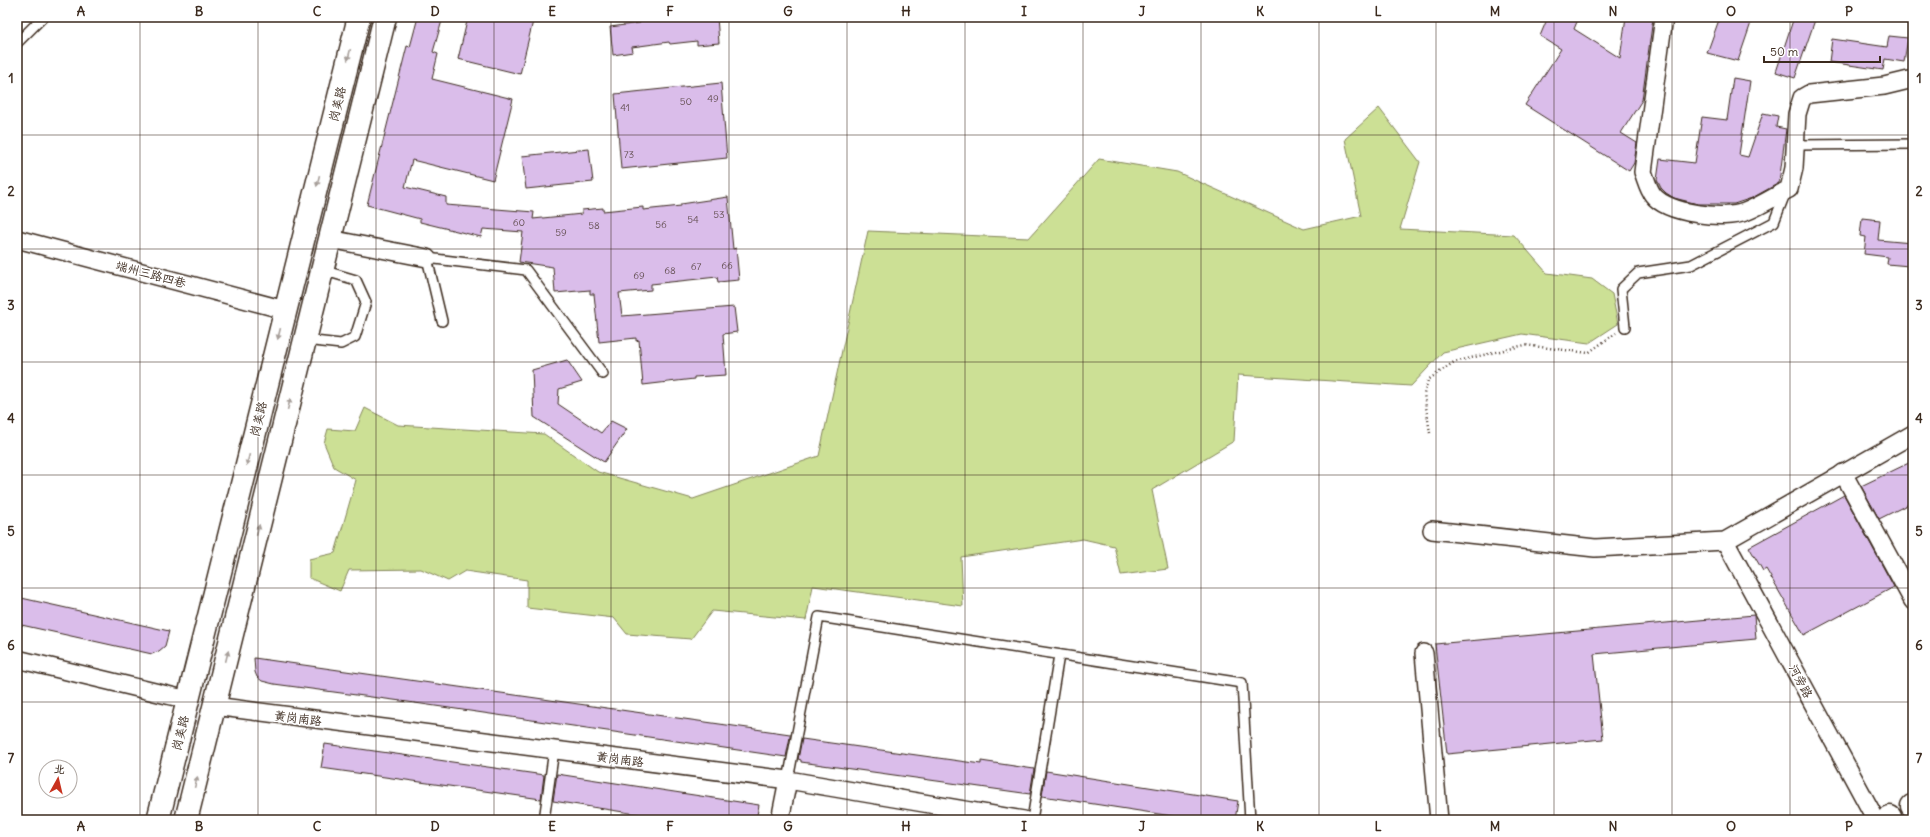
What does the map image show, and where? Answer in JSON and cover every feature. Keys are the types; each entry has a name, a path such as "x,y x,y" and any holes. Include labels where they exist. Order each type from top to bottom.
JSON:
{"main road":[{"name":"岗美路","path":"158,820 359,17"},
{"path":"186,820 384,17"}],"street":[{"path":"1664,17 1643,172 1653,195 1672,208 1711,216 1744,213 1788,189 1794,168 1797,114 1802,98 1809,94 1884,86 1913,79"},
{"name":"端州三路四巷","path":"17,239 286,310"},
{"path":"330,239 427,258"},
{"path":"1432,530 1595,548 1725,541 1913,434"},
{"path":"1843,474 1911,590"},
{"name":"河旁路","path":"1725,541 1884,819"},
{"path":"1424,653 1439,820"},
{"path":"17,659 188,700"},
{"name":"黄岗南路","path":"214,706 788,780 1024,820"},
{"path":"780,820 788,780"},
{"path":"1884,819 1913,806"}],"lane":[{"path":"17,43 43,17"},
{"path":"1795,145 1913,144"},
{"path":"1625,327 1621,288 1638,273 1691,265 1774,222 1780,204 1788,189"},
{"path":"442,321 427,258 526,270 603,374"},
{"path":"305,340 341,344 355,337 366,302 356,280 322,270"},
{"path":"788,780 819,617 1242,683 1250,820"},
{"path":"1032,820 1059,655"},
{"path":"544,820 554,750"}],"path":[{"path":"1430,433 1424,394 1428,380 1454,362 1525,345 1588,353 1625,327"}],"green space":[{"path":"1379,108 1420,162 1400,229 1514,235 1547,273 1592,279 1612,294 1618,324 1589,343 1522,334 1443,352 1411,386 1238,375 1234,441 1152,490 1168,569 1121,575 1114,546 1083,539 961,557 963,606 813,586 806,620 712,611 691,639 627,634 614,618 527,608 527,580 465,571 448,581 421,569 349,570 340,591 309,578 309,559 335,553 356,480 334,467 324,443 328,429 355,431 365,408 398,425 544,434 598,472 693,499 819,456 868,231 1029,238 1099,159 1177,172 1304,229 1361,216 1345,139"}],"building":[{"path":"418,17 443,17 433,52 438,54 432,79 513,99 493,180 412,160 405,187 446,197 446,205 534,212 533,219 582,214 582,210 603,208 603,211 643,207 643,210 681,206 681,204 728,197 733,249 736,248 739,280 718,282 717,277 651,284 651,290 619,293 622,316 734,307 737,332 723,334 726,375 694,377 694,379 643,385 639,340 636,341 636,338 599,342 594,294 590,294 590,290 555,293 553,267 519,262 523,232 483,229 481,237 420,222 420,219 367,205 407,46 410,47"},
{"path":"468,17 534,17 520,74 458,59"},
{"path":"639,17 717,17 719,43 697,45 697,41 670,44 669,42 632,47 633,52 613,55 610,27 640,23"},
{"path":"1548,17 1579,17 1574,29 1620,58 1626,17 1653,18 1642,100 1621,133 1637,143 1634,163 1629,171 1525,105 1561,49 1540,36"},
{"path":"1720,17 1753,17 1738,61 1707,53"},
{"path":"1794,17 1816,17 1795,78 1776,72"},
{"path":"1889,36 1908,38 1904,62 1885,59 1883,70 1829,62 1832,39 1887,47"},
{"path":"1733,78 1750,81 1739,155 1748,157 1763,113 1778,116 1776,127 1786,129 1779,183 1752,198 1734,204 1698,204 1674,198 1661,188 1657,180 1660,159 1695,163 1702,117 1727,120"},
{"path":"721,83 727,158 621,169 615,94"},
{"path":"589,149 593,182 526,189 522,156"},
{"path":"1862,218 1880,220 1878,240 1912,243 1909,266 1887,264 1888,257 1864,254 1866,237 1860,236"},
{"path":"567,360 582,382 559,389 558,404 601,433 611,421 627,429 604,462 534,417 532,370"},
{"path":"1913,461 1913,502 1879,519 1861,486"},
{"path":"1844,495 1894,587 1804,635 1766,569 1763,571 1749,547"},
{"path":"17,597 169,631 165,646 152,654 17,624"},
{"path":"1754,615 1756,639 1594,654 1603,739 1447,754 1435,644"},
{"path":"254,658 790,734 790,737 786,757 274,684 262,681 257,677"},
{"path":"802,739 981,764 981,761 1034,769 1030,794 801,762 801,760 798,759"},
{"path":"325,744 544,775 541,799 321,768"},
{"path":"1046,771 1238,801 1235,820 1198,820 1042,796"},
{"path":"557,774 759,805 756,820 675,820 553,801"}]}
